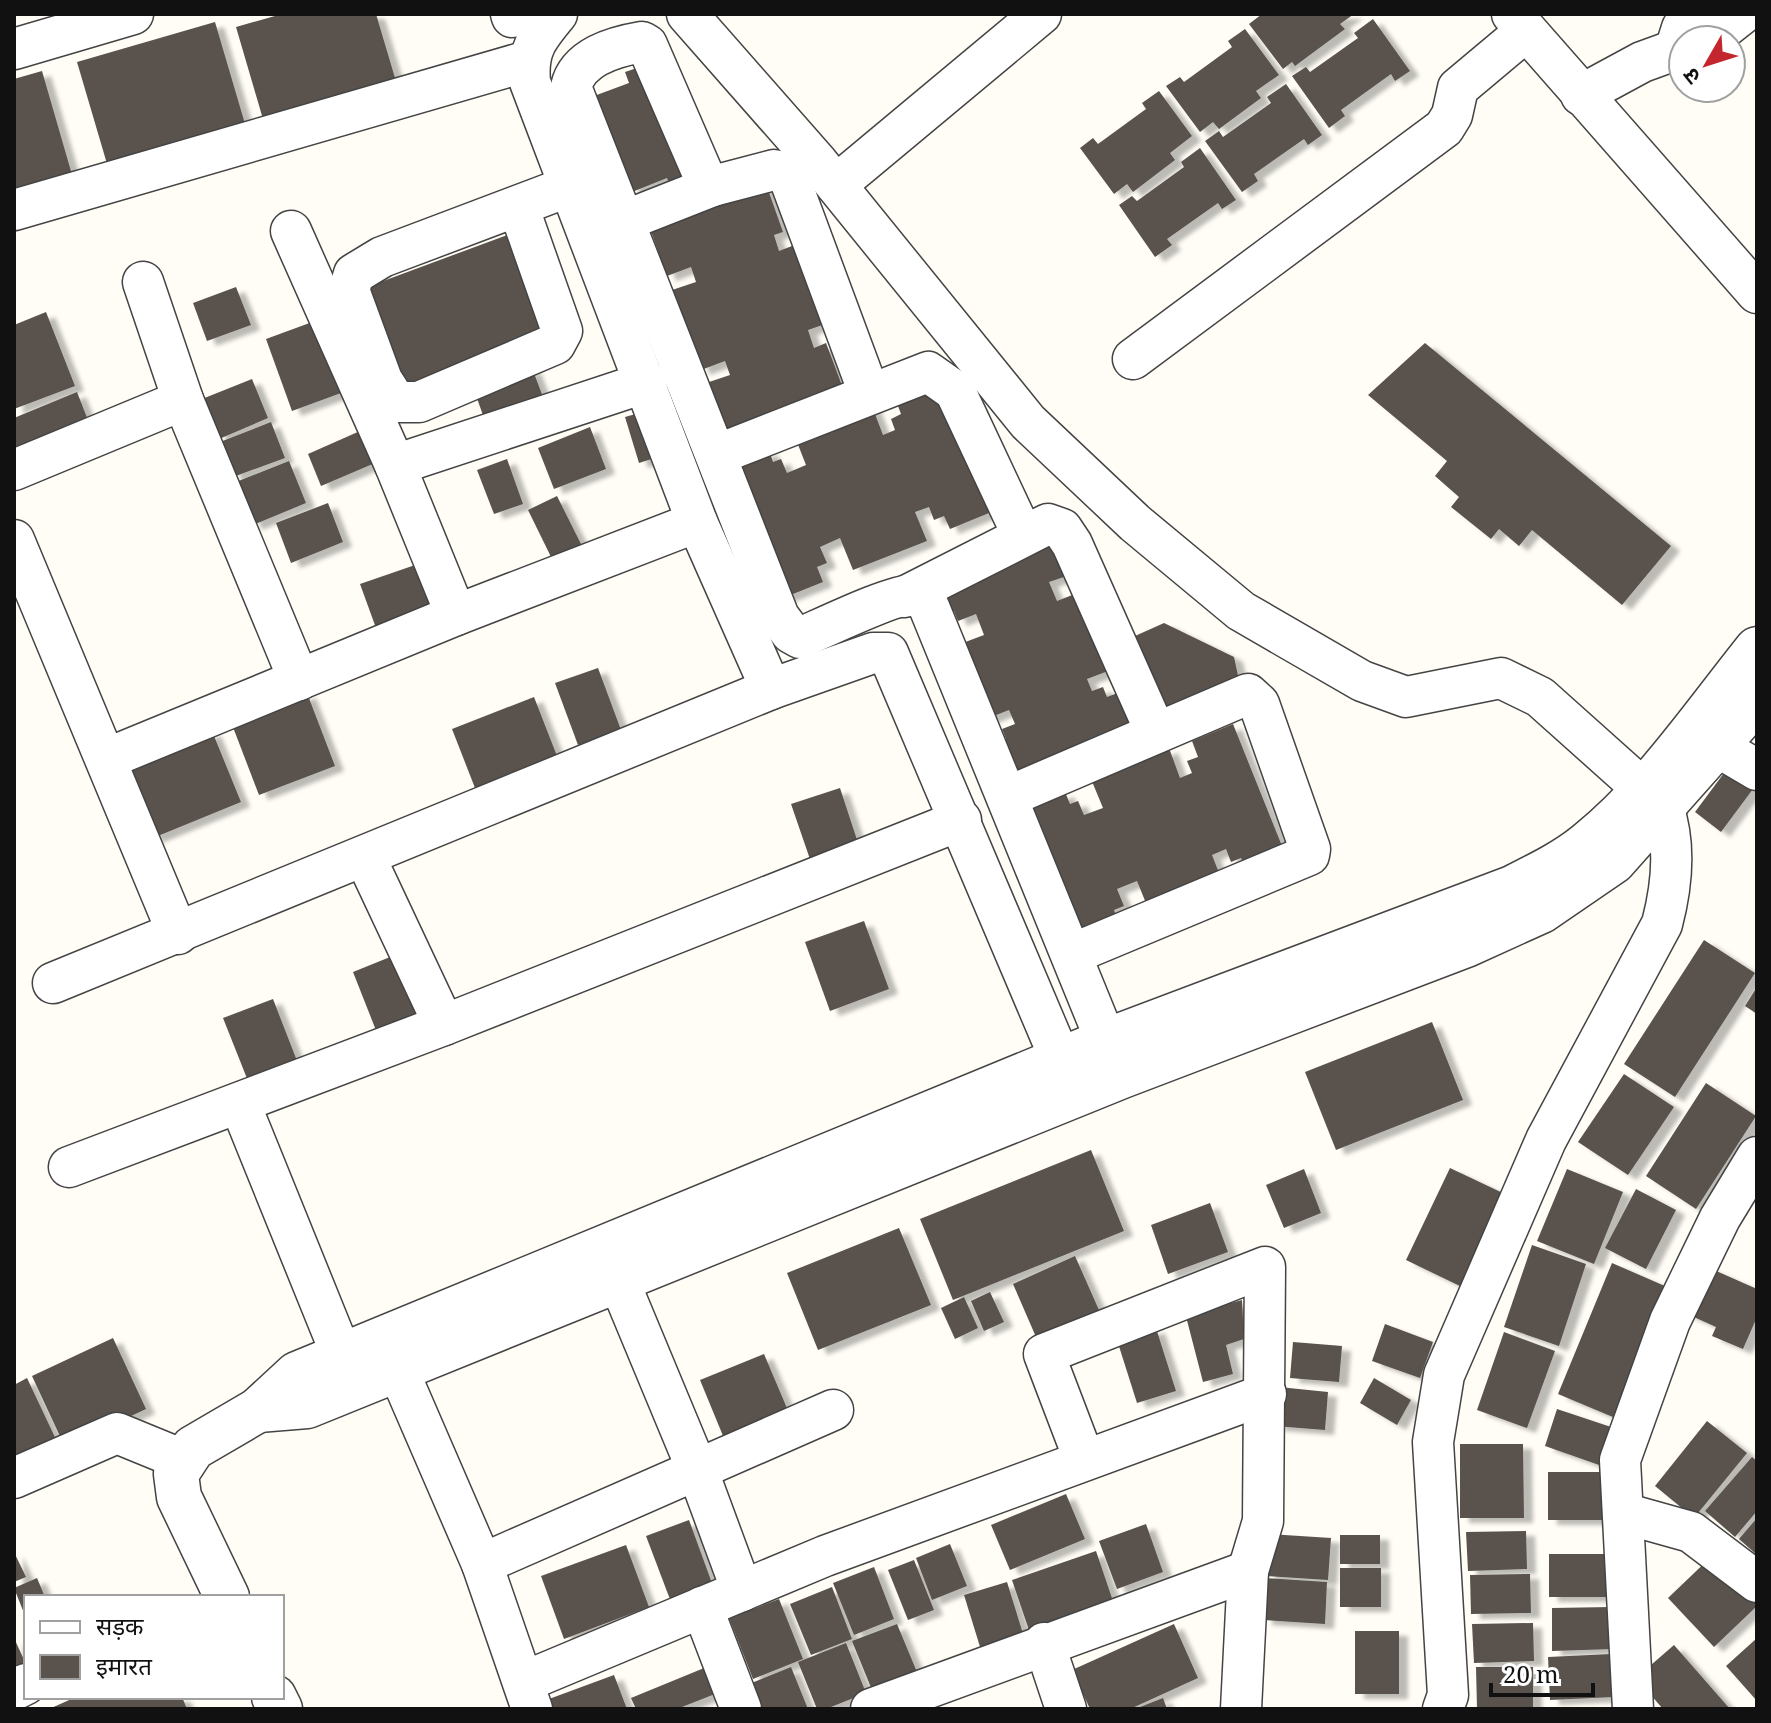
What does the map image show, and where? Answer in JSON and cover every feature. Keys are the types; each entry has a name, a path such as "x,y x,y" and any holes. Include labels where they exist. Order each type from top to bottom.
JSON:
{"street":[{"path":"557,14 538,37 528,61 530,82 647,382 697,522 771,689"},
{"path":"687,14 836,185 1028,422 1135,523 1241,611 1362,681 1406,697 1501,678 1540,697 1653,798 1670,827 1670,893 1662,924 1546,1140 1444,1375 1433,1442 1448,1695 1443,1709"},
{"path":"836,185 1041,14"},
{"path":"1751,14 1757,21"},
{"path":"19,40 116,17"},
{"path":"1133,359 1444,128 1452,115 1458,88 1519,23 1757,293"},
{"path":"713,186 706,181 647,45 631,44 588,60 575,70 571,87 779,617 791,633 800,638 904,597 1048,524 1062,529 1072,544 1156,733"},
{"path":"1581,95 1642,62 1667,54"},
{"path":"14,210 528,61"},
{"path":"624,221 713,186 774,170 784,172 790,180 869,393"},
{"path":"518,206 562,331 555,344 419,402 396,402 382,380 349,290 354,274 382,257 570,186"},
{"path":"291,231 395,465 456,615"},
{"path":"143,282 183,400 299,680"},
{"path":"716,455 928,372 948,383 955,391 1023,536"},
{"path":"395,465 647,382"},
{"path":"14,470 183,400"},
{"path":"106,759 456,615 697,522"},
{"path":"14,540 178,934"},
{"path":"904,597 921,597 929,607 1106,1041"},
{"path":"223,1595 179,1497 176,1474 193,1448 258,1410 297,1374 1068,1077 1466,945 1541,911 1614,861 1653,798 1757,649"},
{"path":"53,983 771,689 873,653 888,653 1068,1077"},
{"path":"1007,797 1248,694 1254,698 1310,849 1309,855 1072,954"},
{"path":"258,1410 307,1406 618,1279 1068,1077 1106,1041 1512,888 1549,870 1653,798 1718,747 1757,700"},
{"path":"1718,747 1757,770"},
{"path":"69,1167 444,1025 961,820"},
{"path":"365,857 444,1025"},
{"path":"240,1104 342,1356"},
{"path":"1633,1709 1620,1460 1670,1321 1720,1218 1757,1157"},
{"path":"1084,1459 1044,1354 1265,1267 1263,1521 1248,1571 1241,1709"},
{"path":"618,1279 697,1469 742,1591"},
{"path":"398,1370 482,1564 529,1695 702,1607 1084,1459 1266,1394"},
{"path":"482,1564 833,1410"},
{"path":"14,1478 117,1433 183,1460"},
{"path":"1623,1513 1691,1532 1757,1582"},
{"path":"871,1709 1044,1643 1248,1571"},
{"path":"702,1607 741,1709"},
{"path":"1044,1643 1066,1709"}],"building":[{"path":"282,14 376,14 398,88 265,126 236,27"},
{"path":"1262,14 1354,14 1340,24 1345,29 1295,66 1292,62 1283,69 1249,24"},
{"path":"1373,19 1410,71 1395,81 1391,74 1341,110 1345,116 1329,128 1292,76 1306,67 1310,72 1358,38 1354,33"},
{"path":"215,22 248,134 110,174 77,62"},
{"path":"1245,29 1279,75 1256,91 1261,98 1219,129 1213,122 1200,132 1166,86 1180,77 1184,82 1232,47 1228,41"},
{"path":"640,67 686,185 671,190 667,178 632,192 594,96 629,83 625,72"},
{"path":"42,71 75,185 14,202 14,79"},
{"path":"1286,84 1322,135 1308,145 1304,139 1254,174 1258,181 1242,192 1205,141 1219,131 1223,137 1271,103 1267,97"},
{"path":"1159,91 1192,136 1170,153 1175,160 1133,192 1127,184 1114,194 1080,148 1093,138 1098,144 1146,109 1142,103"},
{"path":"1200,148 1236,200 1222,209 1218,203 1167,239 1172,245 1155,257 1119,205 1132,196 1137,201 1184,167 1181,162"},
{"path":"766,184 783,232 774,235 779,251 805,241 834,321 808,330 814,348 826,343 846,396 726,439 706,383 730,375 725,361 701,370 672,290 696,282 691,267 667,276 649,226"},
{"path":"518,231 556,335 405,390 367,287"},
{"path":"236,287 251,325 207,341 193,303"},
{"path":"46,312 75,386 14,409 14,325"},
{"path":"315,321 341,393 292,411 266,339"},
{"path":"1425,343 1671,546 1622,605 1532,530 1519,546 1499,529 1491,539 1451,507 1459,497 1435,476 1447,461 1368,395"},
{"path":"532,368 548,410 489,432 474,390"},
{"path":"252,379 268,418 219,439 202,399"},
{"path":"936,382 989,513 950,529 944,516 934,520 929,507 915,512 927,541 853,570 840,538 820,547 827,563 817,567 823,582 783,598 730,465 769,450 773,462 781,459 787,473 806,465 795,437 872,406 883,435 895,430 891,419 901,414 895,398"},
{"path":"77,392 93,433 14,465 14,418"},
{"path":"650,410 664,455 639,463 625,417"},
{"path":"271,422 285,458 233,477 220,442"},
{"path":"590,427 606,469 554,489 538,448"},
{"path":"360,431 375,463 321,486 308,454"},
{"path":"507,459 523,504 494,514 477,470"},
{"path":"289,461 306,503 253,525 236,482"},
{"path":"557,496 583,548 554,563 528,510"},
{"path":"328,503 343,542 291,563 276,523"},
{"path":"1058,540 1069,566 1060,569 1064,577 1049,582 1057,601 1085,590 1116,668 1087,679 1092,691 1103,687 1107,697 1123,691 1140,733 1008,784 993,745 1006,739 1002,729 1015,724 1009,710 981,721 952,647 984,635 976,614 958,621 954,611 941,617 931,591"},
{"path":"418,564 433,608 376,628 360,584"},
{"path":"1164,623 1234,657 1242,694 1167,722 1135,636"},
{"path":"598,668 621,730 578,745 555,683"},
{"path":"307,693 335,766 259,795 231,722"},
{"path":"534,697 557,756 475,788 452,729"},
{"path":"1233,724 1286,856 1247,871 1241,858 1231,862 1226,849 1212,855 1223,883 1150,913 1137,881 1117,889 1124,906 1114,910 1119,924 1080,940 1027,808 1065,792 1070,804 1078,801 1084,815 1103,808 1091,779 1169,748 1180,778 1192,773 1187,761 1198,757 1192,741"},
{"path":"212,731 241,802 153,838 124,767"},
{"path":"1727,769 1753,789 1721,832 1695,812"},
{"path":"840,788 860,849 812,865 791,804"},
{"path":"864,921 889,989 830,1011 805,942"},
{"path":"1704,940 1755,973 1675,1097 1624,1064"},
{"path":"400,953 429,1024 381,1043 353,972"},
{"path":"1757,987 1757,1014 1745,1006"},
{"path":"273,999 299,1066 250,1086 223,1018"},
{"path":"1432,1022 1463,1100 1336,1150 1305,1072"},
{"path":"1624,1074 1674,1107 1628,1175 1578,1142"},
{"path":"1706,1083 1756,1116 1696,1209 1646,1176"},
{"path":"1091,1150 1124,1231 953,1300 920,1219"},
{"path":"1450,1168 1507,1195 1464,1288 1406,1260"},
{"path":"1304,1169 1321,1213 1284,1228 1266,1185"},
{"path":"1567,1169 1623,1192 1594,1264 1537,1241"},
{"path":"1636,1189 1676,1210 1646,1269 1605,1248"},
{"path":"1210,1203 1228,1252 1168,1274 1151,1225"},
{"path":"899,1228 931,1305 818,1350 787,1273"},
{"path":"1532,1245 1586,1264 1559,1346 1504,1327"},
{"path":"1075,1256 1099,1310 1036,1337 1013,1284"},
{"path":"1612,1263 1674,1290 1620,1420 1558,1394"},
{"path":"1705,1266 1757,1289 1757,1317 1743,1349 1712,1336 1716,1327 1685,1313"},
{"path":"990,1292 1004,1322 984,1331 971,1301"},
{"path":"964,1297 978,1328 955,1339 941,1308"},
{"path":"1242,1300 1244,1339 1226,1345 1233,1374 1203,1382 1183,1305 1216,1307"},
{"path":"1385,1324 1433,1342 1420,1378 1372,1361"},
{"path":"1156,1328 1176,1391 1137,1403 1117,1340"},
{"path":"1504,1332 1555,1351 1527,1428 1477,1410"},
{"path":"113,1338 146,1409 65,1447 32,1376"},
{"path":"1293,1342 1342,1346 1339,1382 1290,1378"},
{"path":"764,1354 792,1420 728,1448 700,1380"},
{"path":"27,1378 61,1450 14,1473 14,1385"},
{"path":"1374,1378 1411,1400 1397,1425 1360,1403"},
{"path":"1279,1387 1328,1392 1325,1430 1275,1426"},
{"path":"1557,1409 1614,1428 1602,1466 1545,1446"},
{"path":"1707,1421 1747,1453 1694,1518 1655,1486"},
{"path":"1460,1444 1523,1444 1524,1518 1460,1518"},
{"path":"1752,1457 1757,1461 1757,1511 1735,1537 1705,1511"},
{"path":"1548,1472 1603,1472 1603,1520 1548,1520"},
{"path":"1066,1494 1085,1539 1010,1570 991,1525"},
{"path":"1757,1518 1757,1555 1739,1539"},
{"path":"689,1520 713,1586 671,1602 646,1536"},
{"path":"1146,1524 1163,1572 1117,1589 1099,1541"},
{"path":"1526,1531 1527,1569 1468,1571 1466,1532"},
{"path":"1269,1534 1331,1538 1328,1580 1266,1576"},
{"path":"1340,1535 1380,1535 1380,1564 1340,1564"},
{"path":"950,1544 967,1586 932,1600 916,1558"},
{"path":"626,1545 649,1607 564,1639 541,1576"},
{"path":"1096,1551 1114,1604 1030,1633 1012,1580"},
{"path":"14,1552 26,1577 14,1582"},
{"path":"1549,1554 1610,1554 1611,1597 1549,1597"},
{"path":"1714,1554 1757,1598 1757,1606 1714,1647 1668,1598"},
{"path":"914,1560 934,1610 908,1620 888,1570"},
{"path":"874,1567 894,1619 854,1635 833,1583"},
{"path":"1340,1568 1381,1568 1381,1607 1340,1607"},
{"path":"1530,1574 1531,1613 1471,1614 1470,1575"},
{"path":"37,1578 44,1595 24,1595 24,1613 14,1588"},
{"path":"1265,1578 1327,1582 1325,1624 1263,1620"},
{"path":"1007,1582 1024,1637 981,1650 964,1595"},
{"path":"832,1587 852,1639 811,1655 790,1604"},
{"path":"779,1599 803,1659 753,1679 729,1618"},
{"path":"1611,1607 1613,1649 1552,1651 1552,1608"},
{"path":"1533,1623 1534,1661 1474,1663 1472,1624"},
{"path":"897,1624 917,1672 872,1690 852,1641"},
{"path":"1174,1624 1198,1678 1130,1709 1090,1709 1072,1670"},
{"path":"1355,1631 1399,1631 1399,1694 1355,1694"},
{"path":"14,1638 24,1660 24,1669 14,1673"},
{"path":"1757,1638 1757,1701 1726,1666"},
{"path":"846,1643 866,1693 826,1709 817,1709 798,1662"},
{"path":"1674,1645 1730,1709 1663,1709 1636,1678"},
{"path":"1611,1654 1614,1697 1550,1700 1548,1657"},
{"path":"709,1666 720,1692 677,1709 636,1709 631,1698"},
{"path":"791,1667 808,1709 753,1709 744,1686"},
{"path":"1476,1667 1533,1667 1533,1709 1477,1709"},
{"path":"614,1675 627,1709 552,1709 549,1699"},
{"path":"1163,1698 1167,1709 1135,1709"},
{"path":"72,1699 183,1699 187,1709 49,1709"}]}
